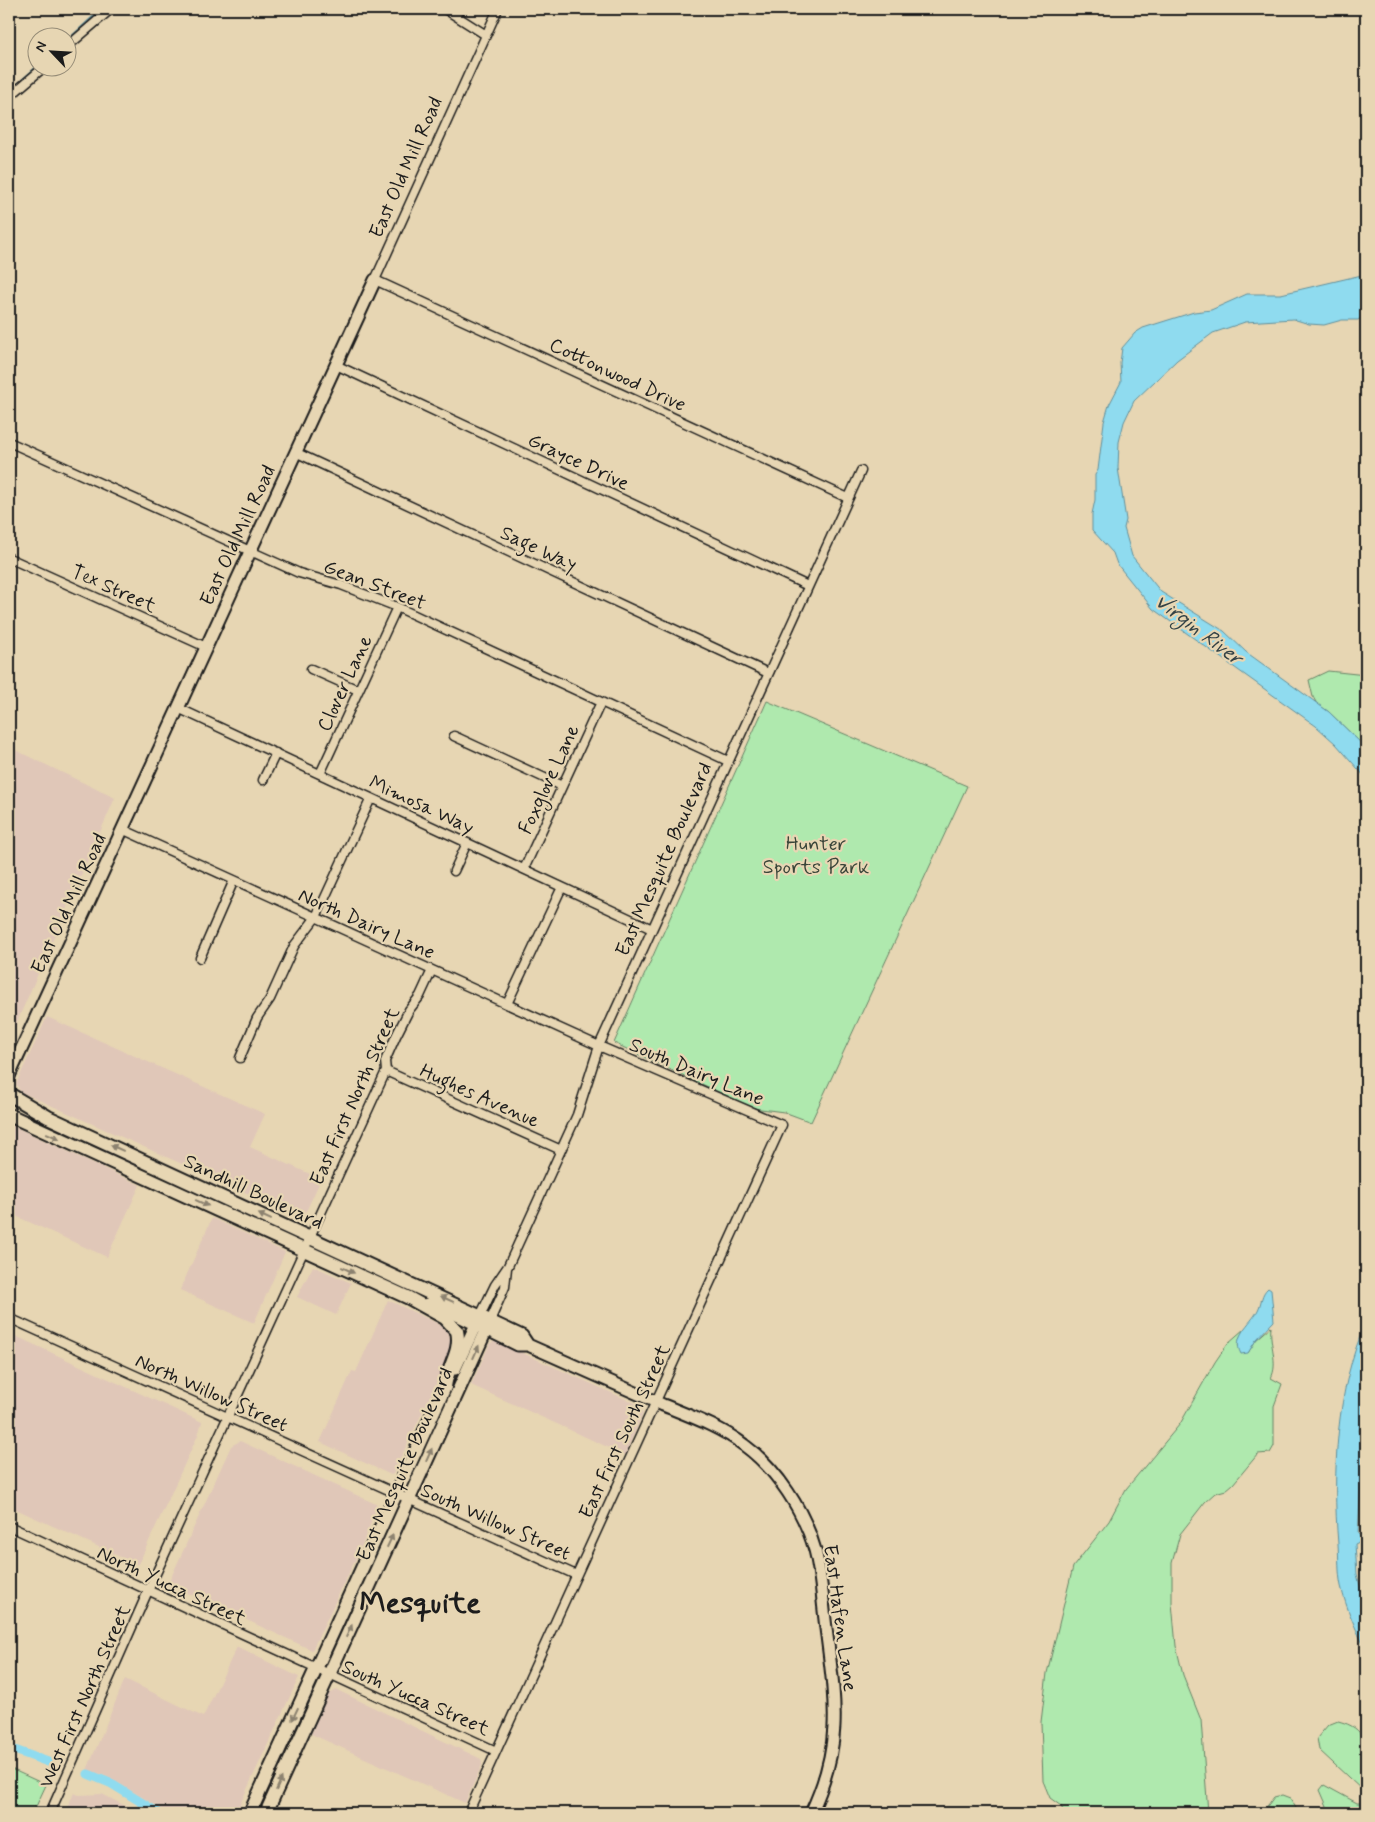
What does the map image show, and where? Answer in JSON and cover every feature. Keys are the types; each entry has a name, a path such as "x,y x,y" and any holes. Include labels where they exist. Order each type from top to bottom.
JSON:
{"main road":[{"name":"Sandhill Boulevard","path":"9,1094 33,1109 193,1183 409,1298"},
{"name":"Sandhill Boulevard","path":"9,1115 125,1168 307,1243 483,1323"},
{"path":"125,1168 137,1169 182,1189 193,1183"},
{"path":"409,1298 445,1318 457,1331 458,1351 446,1379 445,1387"},
{"name":"East Mesquite Boulevard","path":"322,1673 483,1323"},
{"name":"East Mesquite Boulevard","path":"403,1496 445,1387"},
{"path":"250,1813 322,1673"},
{"path":"266,1813 322,1673"}],"street":[{"path":"78,37 111,9"},
{"path":"445,9 486,35"},
{"name":"East Old Mill Road","path":"9,1076 498,9"},
{"path":"9,97 31,78"},
{"name":"Cottonwood Drive","path":"375,280 848,498"},
{"name":"Grayce Drive","path":"336,365 808,586"},
{"name":"Gean Street","path":"9,442 299,574 340,585 397,607 728,761"},
{"name":"Sage Way","path":"296,452 768,673"},
{"name":"East Mesquite Boulevard","path":"445,1387 505,1287 508,1266 584,1097 599,1046 861,471"},
{"name":"Tex Street","path":"9,558 206,647"},
{"name":"Clover Lane","path":"320,774 397,607"},
{"path":"311,669 358,690"},
{"name":"Foxglove Lane","path":"524,870 601,702"},
{"name":"Mimosa Way","path":"178,708 652,930"},
{"path":"454,736 562,786"},
{"path":"263,780 276,753"},
{"path":"240,1058 257,1018 270,999 294,946 316,918 371,798"},
{"name":"North Dairy Lane","path":"122,829 599,1046"},
{"path":"454,871 467,843"},
{"path":"200,958 234,880"},
{"path":"507,1004 562,887"},
{"name":"East First North Street","path":"148,1591 386,1071 385,1061 396,1036 409,1010 420,996 432,970"},
{"name":"South Dairy Lane","path":"599,1046 782,1125"},
{"name":"Hughes Avenue","path":"386,1071 561,1150"},
{"name":"East First South Street","path":"468,1813 782,1125"},
{"name":"Sandhill Boulevard","path":"409,1298 483,1323"},
{"name":"North Willow Street","path":"9,1318 403,1496"},
{"name":"East Hafen Lane","path":"483,1323 518,1345 528,1345 656,1401 744,1444 767,1465 789,1495 815,1550 836,1717 833,1746 824,1782 811,1813"},
{"name":"South Willow Street","path":"403,1496 576,1575"},
{"name":"North Yucca Street","path":"9,1526 322,1673"},
{"name":"West First North Street","path":"50,1813 148,1591"},
{"name":"South Yucca Street","path":"322,1673 496,1751"}],"shaded area":[{"path":"9,747 115,798 9,1040"},
{"path":"47,1017 265,1114 250,1147 321,1179 303,1218 21,1092 16,1084"},
{"path":"9,1124 140,1185 107,1257 9,1213"},
{"path":"212,1218 285,1252 254,1323 180,1290"},
{"path":"313,1266 351,1283 336,1315 297,1297"},
{"path":"388,1300 443,1326 450,1336 451,1345 447,1361 391,1475 320,1442 352,1371 356,1372"},
{"path":"9,1333 202,1422 198,1435 138,1565 9,1506"},
{"path":"496,1341 639,1405 643,1413 625,1455 471,1385 490,1343"},
{"path":"240,1441 378,1505 361,1548 312,1650 168,1584 231,1446"},
{"path":"237,1647 299,1677 236,1813 169,1813 104,1775 87,1770 125,1679 203,1717"},
{"path":"337,1690 481,1759 482,1765 465,1803 311,1734 328,1694"},
{"path":"74,1793 79,1795 102,1794 139,1813 65,1813"}],"green space":[{"path":"1328,671 1366,675 1366,748 1329,712 1317,704 1313,697 1309,680"},
{"name":"Hunter Sports Park","path":"767,701 967,786 811,1122 784,1112 753,1108 614,1043"},
{"path":"1271,1327 1274,1366 1271,1378 1282,1384 1274,1406 1274,1446 1270,1453 1258,1454 1226,1490 1215,1493 1205,1502 1180,1534 1172,1563 1172,1603 1176,1646 1183,1675 1201,1720 1208,1813 1064,1813 1061,1806 1050,1798 1043,1781 1041,1722 1047,1673 1073,1567 1109,1521 1126,1489 1180,1424 1228,1343 1244,1329 1239,1339 1248,1353 1256,1340"},
{"path":"1338,1721 1348,1724 1357,1730 1364,1744 1367,1763 1366,1813 1322,1813 1327,1806 1320,1790 1324,1785 1357,1803 1363,1803 1366,1797 1363,1791 1319,1750 1317,1738 1328,1725"},
{"path":"9,1768 46,1785 33,1813 9,1813"},
{"path":"1282,1795 1290,1798 1299,1813 1262,1813 1274,1797"}],"water":[{"name":"Virgin River","path":"1366,274 1366,315 1358,320 1342,320 1324,325 1309,324 1293,319 1245,322 1213,333 1177,360 1134,401 1124,422 1119,442 1118,468 1126,520 1124,528 1132,556 1161,592 1224,631 1246,652 1329,712 1366,748 1366,778 1336,744 1316,726 1153,609 1117,564 1113,553 1092,530 1092,514 1095,500 1095,475 1098,470 1104,422 1109,405 1121,382 1120,363 1122,348 1135,333 1143,328 1194,312 1211,310 1247,294 1281,294"},
{"path":"1268,1288 1271,1290 1274,1321 1256,1340 1248,1353 1241,1354 1238,1342 1240,1336 1258,1310 1263,1295"},
{"path":"1366,1322 1366,1373 1362,1422 1359,1430 1363,1450 1358,1534 1366,1540 1366,1548 1359,1542 1355,1544 1357,1574 1366,1610 1366,1650 1352,1619 1341,1586 1336,1516 1336,1460 1338,1431 1348,1375"}],"waterway":[{"path":"78,31 102,9"},
{"path":"9,92 28,75"},
{"path":"9,1748 48,1762"},
{"path":"88,1774 110,1783 159,1813"}],"district":[{"name":"Mesquite","path":"420,1602"}]}
